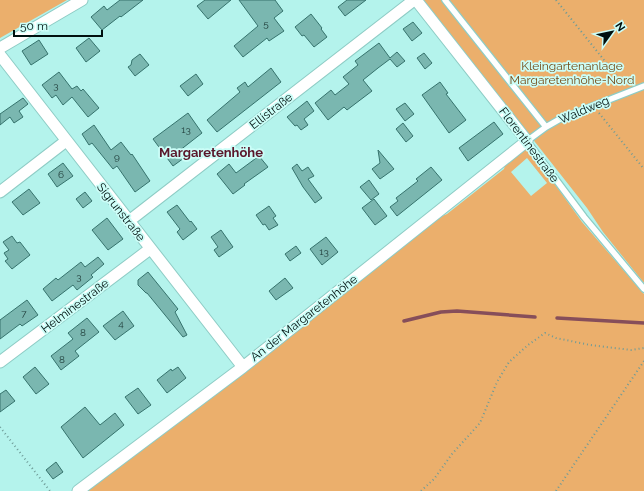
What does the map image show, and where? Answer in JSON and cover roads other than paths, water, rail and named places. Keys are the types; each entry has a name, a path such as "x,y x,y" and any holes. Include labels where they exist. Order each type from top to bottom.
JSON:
{"street":[{"path":"0,48 82,0"},
{"name":"Florentinestraße","path":"415,0 527,141"},
{"name":"Ellistraße","path":"128,221 415,0"},
{"name":"Sigrunstraße","path":"0,55 243,367"},
{"path":"0,192 66,141"},
{"name":"An der Margaretenhöhe","path":"78,491 243,367 527,141"},
{"name":"Helminestraße","path":"0,362 150,249"}],"lane":[{"path":"445,0 546,127"},
{"name":"Waldweg","path":"527,141 546,127 644,86"},
{"name":"Florentinestraße","path":"527,141 584,217 644,289"}],"waterway":[{"path":"404,321 441,312 457,311 535,317"},
{"path":"557,318 644,323"}],"district":[{"name":"Margaretenhöhe","path":"211,152"}],"park label":[{"name":"Kleingartenanlage Margaretenhöhe-Nord","path":"572,73"}]}
